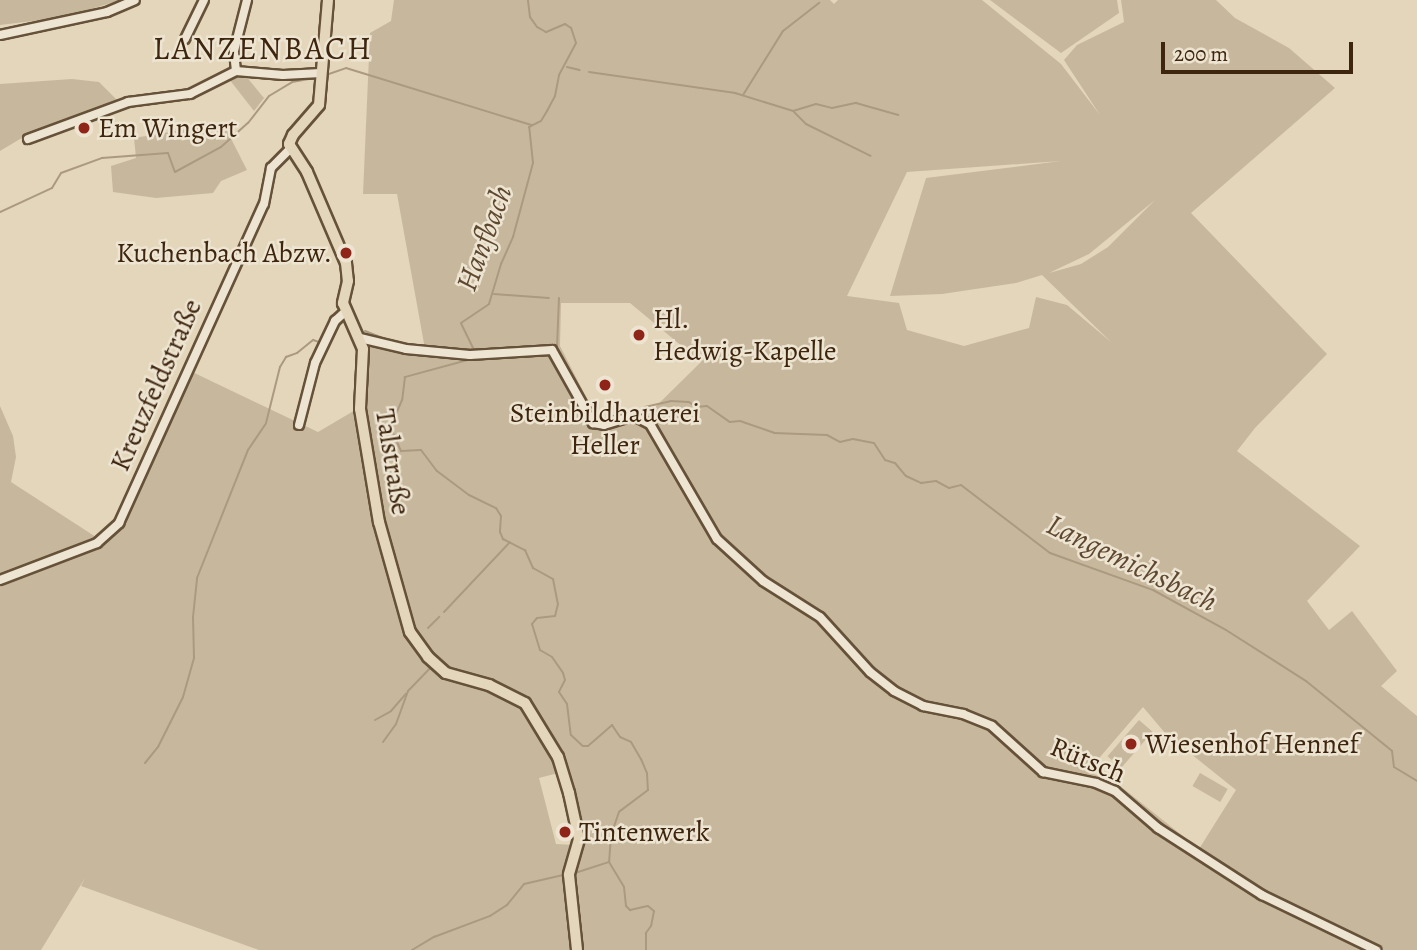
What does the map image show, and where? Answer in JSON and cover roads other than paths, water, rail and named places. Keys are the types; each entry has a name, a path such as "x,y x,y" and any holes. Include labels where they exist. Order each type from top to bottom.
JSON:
{"main road":[{"path":"327,0 319,105 293,135 291,148 307,172 346,263 345,312"},
{"name":"Talstraße","path":"345,312 360,338 363,349 360,409 379,522 410,632 428,657 446,673 489,685 525,702 558,757 579,839 569,875 578,950"}],"street":[{"path":"0,36 107,12 135,0"},
{"path":"185,39 204,0"},
{"path":"236,71 234,51 247,0"},
{"path":"28,139 128,102 190,94 236,71 283,75 321,73"},
{"name":"Kreuzfeldstraße","path":"0,580 97,543 119,523 264,204 271,168 291,148"},
{"path":"299,425 315,363 335,321 345,312"},
{"name":"Rütsch","path":"360,338 406,349 470,355 552,350 593,423 604,425 634,416 650,424 717,539 763,580 820,617 858,654 870,672 894,691 923,705 963,714 992,726 1043,772 1096,783 1115,791 1158,828 1262,895 1376,950"}],"waterway":[{"name":"Hanfbach","path":"475,352 461,323 489,304 501,264 513,237 533,163 529,127 541,121 547,111 555,96 559,75 576,43 571,28 565,24 546,32 537,27 530,17 528,0"},
{"path":"743,95 783,31 819,3"},
{"path":"567,67 580,70"},
{"path":"326,75 346,68 531,125"},
{"path":"589,72 735,93 793,111 816,104 832,108 856,103 898,115"},
{"path":"0,212 52,188 61,173 102,158 168,153 175,172 221,147 248,123 269,96 292,82 315,78"},
{"path":"794,112 806,124 871,156"},
{"name":"Langemichsbach","path":"494,294 549,298"},
{"name":"Langemichsbach","path":"557,347 559,298"},
{"path":"365,331 383,338"},
{"path":"145,763 158,747 183,697 194,658 193,617 197,578 248,450 266,423 280,367 286,357 297,353 313,340 319,342"},
{"path":"392,341 404,344"},
{"path":"459,350 474,349"},
{"name":"Hanfbach","path":"475,358 405,377 402,400 392,424 393,433 401,451 421,450 437,471 469,495 496,508 501,516 500,532 503,539 525,550 533,568 553,579 558,604 555,616 537,618 532,624 540,650 552,657 563,673 565,680 559,692 567,704 571,735 583,746 588,746 612,725 620,737 631,742 647,773 648,790 619,812 611,835 609,862 624,887 626,906 630,910 648,906 654,911 651,926 646,933 646,950"},
{"name":"Langemichsbach","path":"645,407 671,401 689,402 696,407 707,406 730,422 740,421 774,433 827,435 840,442 853,439 874,443 885,460 895,463 906,476 921,483 936,481 949,488 961,485 1050,553 1153,590 1226,630 1306,681 1392,751 1394,767 1417,781"},
{"path":"444,612 510,542"},
{"path":"428,628 439,617"},
{"path":"383,742 396,724 408,691 430,668"},
{"path":"375,720 391,711 406,694"},
{"path":"575,873 609,862"},
{"path":"412,950 434,937 490,916 507,905 524,884 562,875"}],"place":[{"name":"Em Wingert","path":"84,128"},
{"name":"Kuchenbach Abzw.","path":"346,253"},
{"name":"Hl. Hedwig-Kapelle","path":"639,335"},
{"name":"Steinbildhauerei Heller","path":"605,385"},
{"name":"Wiesenhof Hennef","path":"1131,744"},
{"name":"Tintenwerk","path":"565,832"}],"district":[{"name":"LANZENBACH","path":"263,48"}]}
